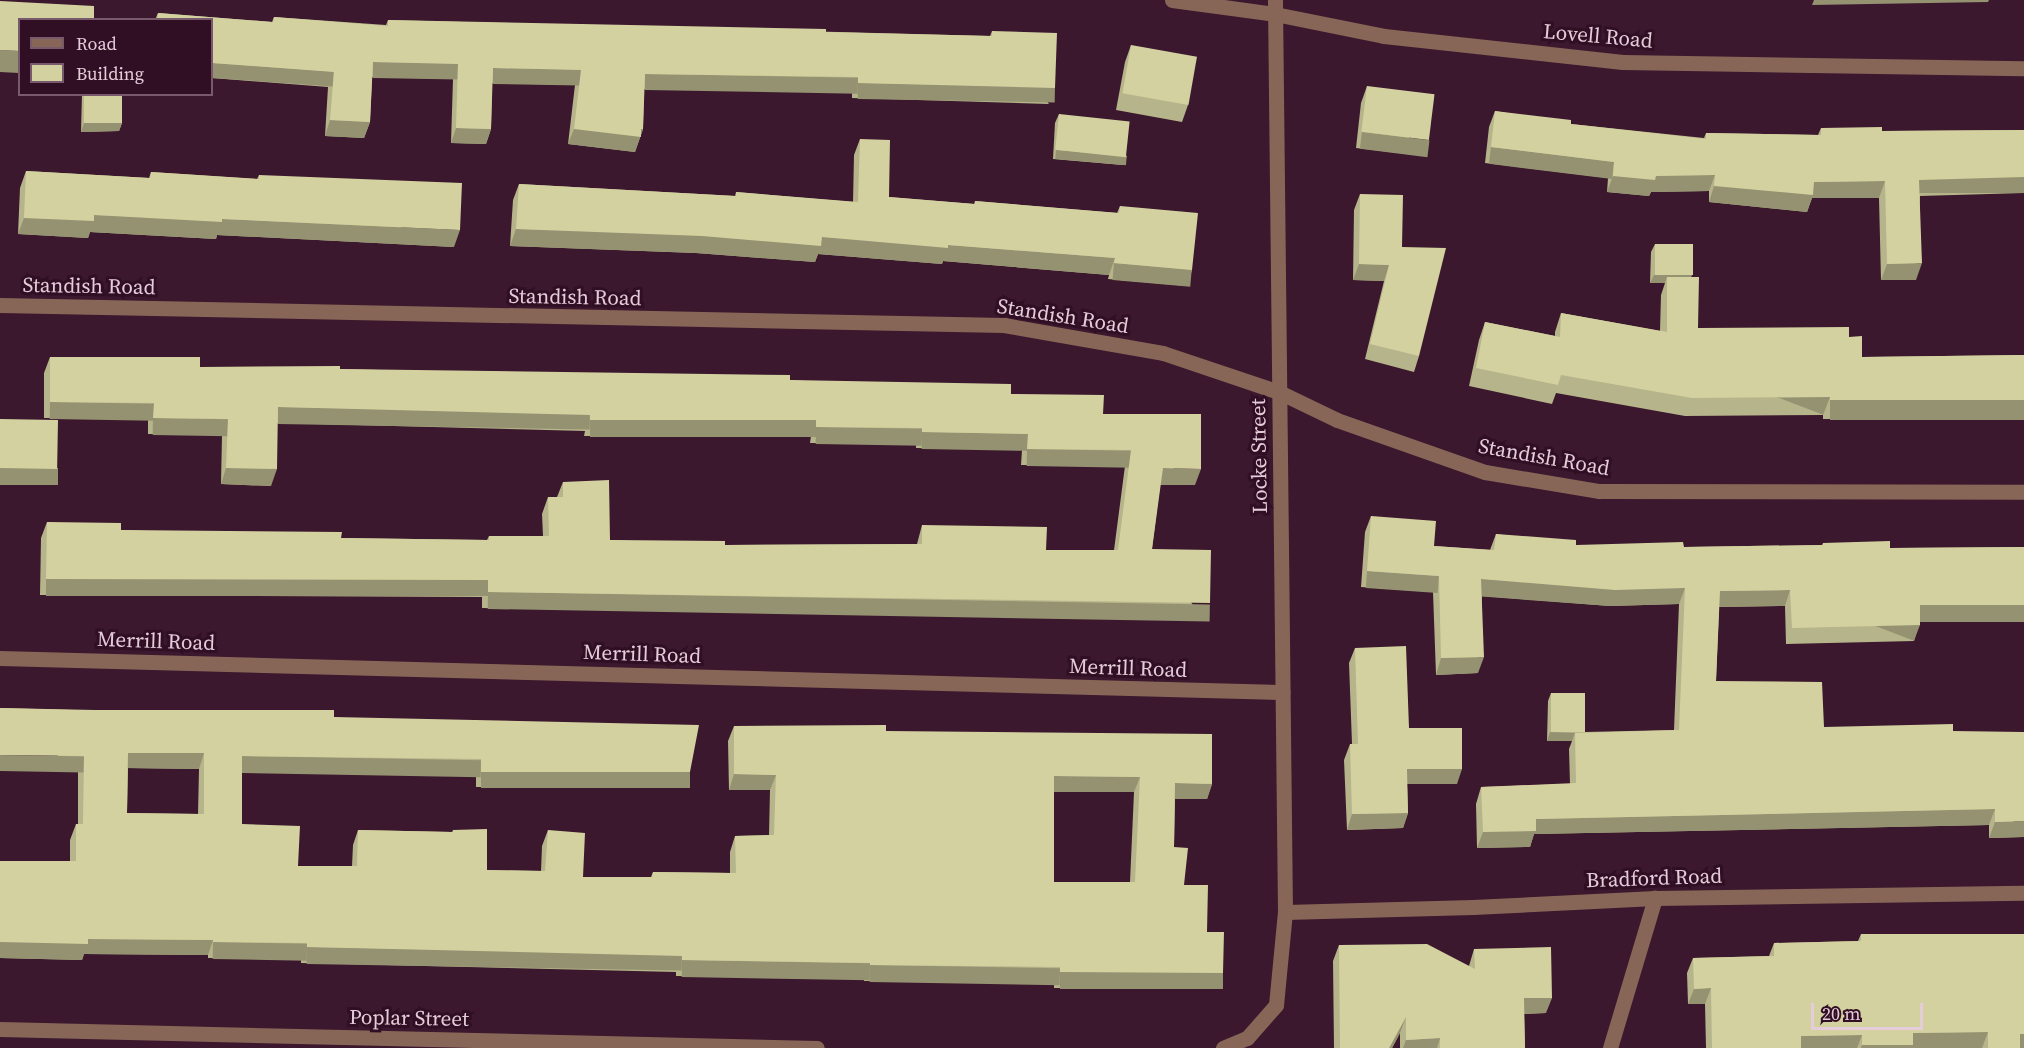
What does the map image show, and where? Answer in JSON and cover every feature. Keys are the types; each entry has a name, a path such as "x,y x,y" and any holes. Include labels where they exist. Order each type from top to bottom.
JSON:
{"street":[{"name":"Lovell Road","path":"1172,0 1275,7 1384,36 1623,62 2024,68"},
{"name":"Locke Street","path":"1275,7 1286,912"},
{"name":"Standish Road","path":"0,305 1004,324 1162,353 1279,392 1337,420 1485,472 1599,491 2024,492"},
{"name":"Merrill Road","path":"0,658 1283,692"},
{"name":"Bradford Road","path":"1286,912 1473,907 1655,898 2024,893"},
{"path":"1610,1048 1655,898"},
{"path":"1223,1048 1247,1038 1275,1005 1286,912"},
{"name":"Poplar Street","path":"0,1029 817,1048"}],"building":[{"path":"0,1 94,6 94,18 18,18 18,51 0,50"},
{"path":"158,13 273,22 274,17 388,26 388,20 826,29 826,32 992,36 992,31 1057,33 1055,88 858,83 858,77 645,74 641,137 574,129 581,70 493,68 491,129 456,128 458,64 373,62 370,122 330,120 334,72 213,63 213,18 157,18"},
{"path":"1131,45 1197,57 1188,105 1122,93"},
{"path":"1367,86 1434,94 1429,140 1361,132"},
{"path":"84,96 122,96 122,123 84,123"},
{"path":"1495,111 1571,120 1571,124 1706,139 1706,133 1821,135 1821,128 1882,127 1882,131 2024,130 2024,177 1919,180 1922,263 1887,264 1885,181 1814,182 1813,195 1714,186 1715,175 1656,176 1655,180 1613,176 1614,162 1491,147"},
{"path":"1059,114 1130,121 1126,157 1055,150"},
{"path":"860,139 890,140 889,197 975,204 975,201 1119,213 1120,206 1198,213 1192,270 1114,263 1115,258 948,245 948,248 822,237 821,246 702,236 516,229 519,184 736,196 736,192 858,202"},
{"path":"26,171 150,178 151,172 259,179 259,175 462,183 460,230 94,215 94,221 24,218"},
{"path":"1360,194 1403,195 1402,247 1446,248 1419,356 1370,344 1389,265 1359,264"},
{"path":"1655,244 1693,244 1693,275 1655,275"},
{"path":"1667,277 1699,277 1698,328 1849,327 1849,337 1862,336 1862,357 2024,355 2024,400 1830,400 1830,397 1692,398 1561,375 1558,385 1476,368 1485,322 1560,337 1561,313 1667,332"},
{"path":"50,357 200,357 200,367 340,366 340,369 790,375 790,380 1011,384 1011,394 1104,395 1103,414 1201,414 1201,469 1163,468 1152,549 1211,550 1210,603 488,592 488,580 46,579 47,522 121,523 121,530 342,532 341,538 489,540 489,536 549,536 548,497 563,497 563,482 609,480 610,540 725,541 725,545 922,544 922,525 1047,527 1046,550 1118,550 1131,450 1027,449 1028,434 922,432 922,428 816,427 816,420 590,420 590,415 278,407 277,469 226,468 228,419 153,418 154,403 50,402"},
{"path":"0,419 58,420 57,469 0,468"},
{"path":"1371,516 1436,521 1434,546 1494,550 1496,534 1576,540 1576,545 1683,542 1684,547 1823,545 1823,543 1890,541 1890,548 2024,547 2024,605 1920,605 1920,625 1792,628 1790,590 1720,591 1716,681 1822,682 1824,727 1953,724 1953,731 2024,732 2024,821 1995,822 1995,809 1536,819 1536,831 1483,832 1481,787 1576,783 1575,733 1679,730 1685,588 1615,590 1481,579 1484,657 1441,658 1439,576 1367,571"},
{"path":"1406,646 1409,728 1462,728 1462,769 1407,769 1408,813 1352,814 1350,744 1358,744 1355,648"},
{"path":"1551,693 1585,693 1585,732 1551,732"},
{"path":"0,708 334,710 334,717 699,725 690,772 481,772 481,759 242,756 242,824 300,826 298,866 357,866 358,830 453,832 453,830 487,829 487,870 545,871 548,830 585,833 583,877 652,877 653,872 736,873 735,836 774,835 776,775 734,774 734,726 886,725 886,731 1212,734 1212,784 1175,783 1174,847 1188,848 1184,885 1208,885 1207,932 1224,932 1223,973 1060,972 1060,967 682,960 682,956 307,947 307,943 213,942 213,940 88,939 88,944 0,942 0,861 76,861 76,824 83,824 84,756 0,755","holes":["128,753 204,753 204,814 127,813","1054,776 1140,777 1135,882 1054,882"]},
{"path":"1861,934 2024,934 2024,1034 2020,1034 2020,1048 1988,1048 1988,1032 1913,1033 1913,1045 1862,1045 1862,1035 1801,1036 1801,1048 1712,1048 1711,988 1694,989 1693,958 1774,956 1774,943 1861,941"},
{"path":"1427,944 1475,969 1474,949 1551,947 1552,998 1524,998 1525,1048 1440,1048 1440,1038 1406,1040 1406,1017 1389,1048 1340,1048 1339,945"}]}
